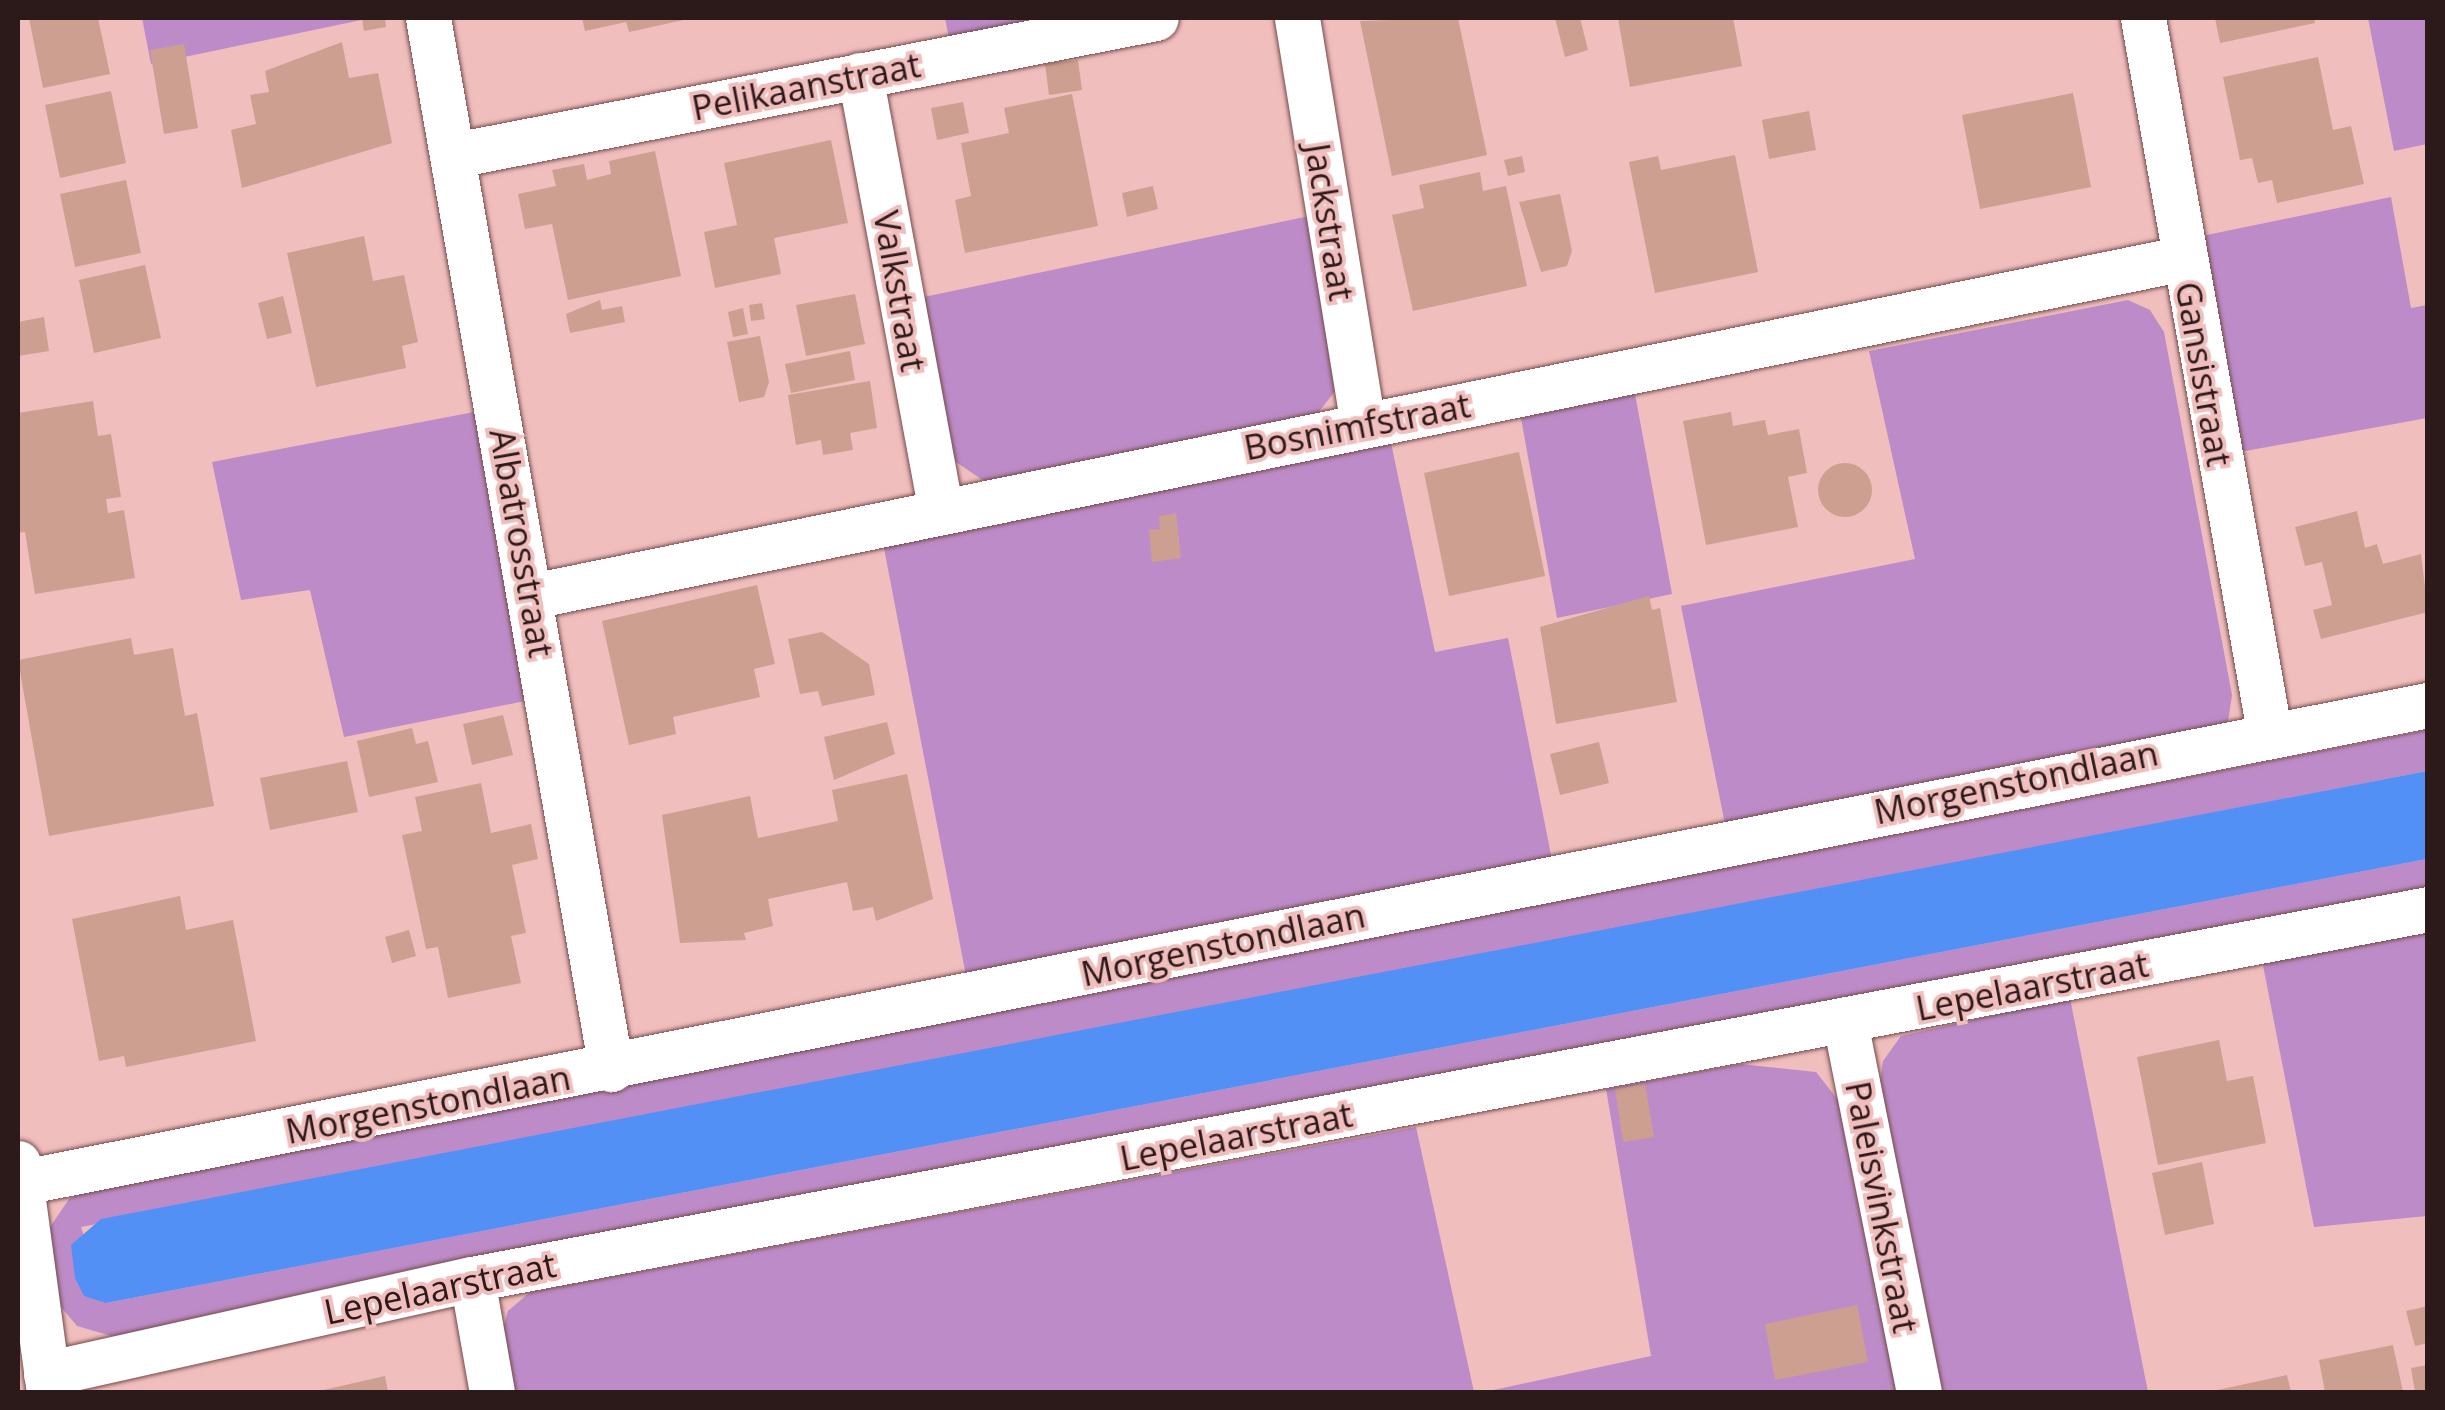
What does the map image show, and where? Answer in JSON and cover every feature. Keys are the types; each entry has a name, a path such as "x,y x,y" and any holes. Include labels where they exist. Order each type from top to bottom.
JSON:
{"street":[{"name":"Albatrosstraat","path":"428,18 532,596 610,1069"},
{"name":"Pelikaanstraat","path":"455,155 1156,18"},
{"name":"Jackstraat","path":"1297,18 1363,426"},
{"name":"Gansistraat","path":"2143,18 2268,730"},
{"name":"Valkstraat","path":"860,75 940,508"},
{"name":"Bosnimfstraat","path":"532,596 940,508 2184,258"},
{"name":"Morgenstondlaan","path":"19,1176 610,1069 2268,730 2428,705"},
{"name":"Lepelaarstraat","path":"48,1384 472,1279 2428,909"},
{"name":"Paleisvinkstraat","path":"1845,1022 1919,1392"},
{"path":"19,1176 48,1384"},
{"path":"472,1279 492,1392"}],"shaded area":[{"path":"142,18 371,18 151,64"},
{"path":"945,18 1083,18 950,44"},
{"path":"2368,18 2427,18 2427,144 2394,151"},
{"path":"2391,197 2411,308 2427,305 2427,418 2229,454 2192,238"},
{"path":"1309,216 1339,386 1314,418 984,481 950,458 919,298"},
{"path":"2128,300 2150,310 2164,332 2232,695 2228,722 1727,834 1681,606 1915,559 1869,351"},
{"path":"1635,394 1672,594 1557,618 1521,418"},
{"path":"474,412 525,701 344,737 310,590 241,600 212,462"},
{"path":"1390,438 1435,652 1508,638 1553,865 967,981 883,543"},
{"path":"2427,730 2427,771 81,1227 106,1303 2427,859 2427,895 115,1337 77,1326 56,1301 46,1233 69,1199 86,1190"},
{"path":"2426,929 2427,1216 2314,1227 2262,960"},
{"path":"2070,998 2148,1392 1936,1392 1878,1095 1883,1061 1901,1036"},
{"path":"1741,1064 1816,1072 1839,1101 1902,1392 1484,1392 1651,1356 1606,1089"},
{"path":"1416,1127 1474,1392 508,1392 499,1342 508,1311 530,1292"}],"water":[{"path":"2427,771 2427,859 106,1303 84,1296 75,1278 71,1245 101,1219"}],"building":[{"path":"29,18 98,18 110,74 43,88"},
{"path":"362,18 385,18 386,27 364,31"},
{"path":"582,18 688,19 629,32 626,22 585,31"},
{"path":"1458,18 1487,155 1392,176 1360,21"},
{"path":"1555,18 1580,18 1588,50 1565,57"},
{"path":"1618,18 1733,18 1742,66 1630,87"},
{"path":"2215,18 2314,18 2315,23 2220,43"},
{"path":"342,42 349,78 378,73 392,143 242,188 231,130 256,124 250,95 269,92 265,71"},
{"path":"184,44 198,128 164,134 150,50"},
{"path":"2318,57 2333,130 2351,126 2364,184 2277,203 2272,180 2258,183 2252,158 2240,160 2223,77"},
{"path":"1078,60 1082,90 1049,95 1045,64"},
{"path":"111,91 126,163 60,178 45,105"},
{"path":"2073,93 2091,187 1980,209 1962,115"},
{"path":"1072,94 1098,226 965,253 955,200 971,196 961,143 1009,133 1004,108"},
{"path":"963,102 969,133 937,140 931,108"},
{"path":"1809,111 1816,150 1769,159 1762,120"},
{"path":"831,140 848,223 774,238 781,274 715,288 704,232 737,225 724,163"},
{"path":"655,151 681,276 568,300 552,224 525,229 518,194 556,186 552,170 584,164 587,180 611,174 609,161"},
{"path":"1735,155 1758,272 1655,293 1629,162 1658,156 1661,170"},
{"path":"1522,156 1525,172 1508,176 1504,160"},
{"path":"1480,172 1483,191 1506,186 1527,286 1413,311 1392,215 1424,208 1419,185"},
{"path":"126,180 141,253 75,267 60,194"},
{"path":"1153,186 1158,209 1127,217 1122,193"},
{"path":"1560,194 1572,251 1567,266 1541,272 1519,202"},
{"path":"364,236 373,281 404,275 418,342 402,346 406,368 316,387 287,253"},
{"path":"145,265 161,338 94,353 79,280"},
{"path":"855,294 865,344 806,356 796,305"},
{"path":"283,296 292,333 267,339 258,303"},
{"path":"600,300 602,310 622,306 625,322 570,333 566,314"},
{"path":"762,303 765,319 751,321 749,305"},
{"path":"743,308 748,334 733,337 728,312"},
{"path":"44,317 49,351 18,356 18,322"},
{"path":"760,336 769,382 764,397 739,402 727,342"},
{"path":"850,351 855,380 791,393 785,364"},
{"path":"870,381 877,428 850,433 853,450 823,455 821,440 796,445 788,395"},
{"path":"93,401 98,436 111,434 121,497 106,499 108,513 124,510 135,578 35,594 25,532 18,533 18,413"},
{"path":"1731,412 1733,426 1765,420 1768,435 1799,429 1807,473 1788,477 1798,527 1706,545 1683,421"},
{"path":"1519,452 1545,576 1449,596 1424,473"},
{"path":"1845,463 1864,471 1872,490 1864,509 1845,517 1826,509 1818,490 1826,471"},
{"path":"2357,511 2365,548 2377,544 2383,564 2421,554 2428,612 2321,639 2313,610 2332,605 2322,562 2305,566 2295,527"},
{"path":"1176,513 1181,558 1152,562 1149,530 1160,529 1159,516"},
{"path":"757,585 775,664 754,669 760,697 673,717 676,734 629,745 602,621"},
{"path":"1649,596 1652,610 1660,608 1677,702 1556,724 1540,627"},
{"path":"822,632 869,664 875,695 822,706 818,691 800,694 788,639"},
{"path":"131,638 134,655 173,648 185,716 197,713 214,806 49,836 18,660"},
{"path":"503,715 513,755 472,765 463,724"},
{"path":"887,722 895,754 834,780 824,737"},
{"path":"412,728 416,744 428,741 438,782 369,797 357,741"},
{"path":"1599,742 1609,783 1560,795 1550,754"},
{"path":"347,761 358,812 270,830 260,778"},
{"path":"907,774 933,899 876,921 873,907 853,911 847,882 768,899 773,926 744,933 746,940 680,943 662,815 750,796 758,838 838,821 832,790"},
{"path":"481,783 491,833 531,824 538,859 512,865 526,933 511,936 521,983 448,998 438,947 426,949 402,835 422,831 415,797"},
{"path":"180,896 186,930 233,920 256,1041 126,1067 124,1056 99,1061 72,919"},
{"path":"409,930 416,956 392,963 385,937"},
{"path":"2219,1040 2227,1081 2253,1076 2266,1143 2158,1165 2137,1057"},
{"path":"1645,1084 1654,1137 1623,1142 1615,1089"},
{"path":"2202,1162 2214,1224 2165,1235 2152,1173"},
{"path":"1857,1305 1868,1362 1775,1380 1765,1324"},
{"path":"2428,1306 2428,1343 2415,1346 2406,1311"},
{"path":"2393,1345 2403,1392 2325,1392 2319,1360"},
{"path":"2428,1365 2428,1392 2415,1392 2411,1368"},
{"path":"2287,1375 2291,1392 2213,1392 2213,1391"},
{"path":"385,1376 388,1392 319,1392 319,1391"}]}
